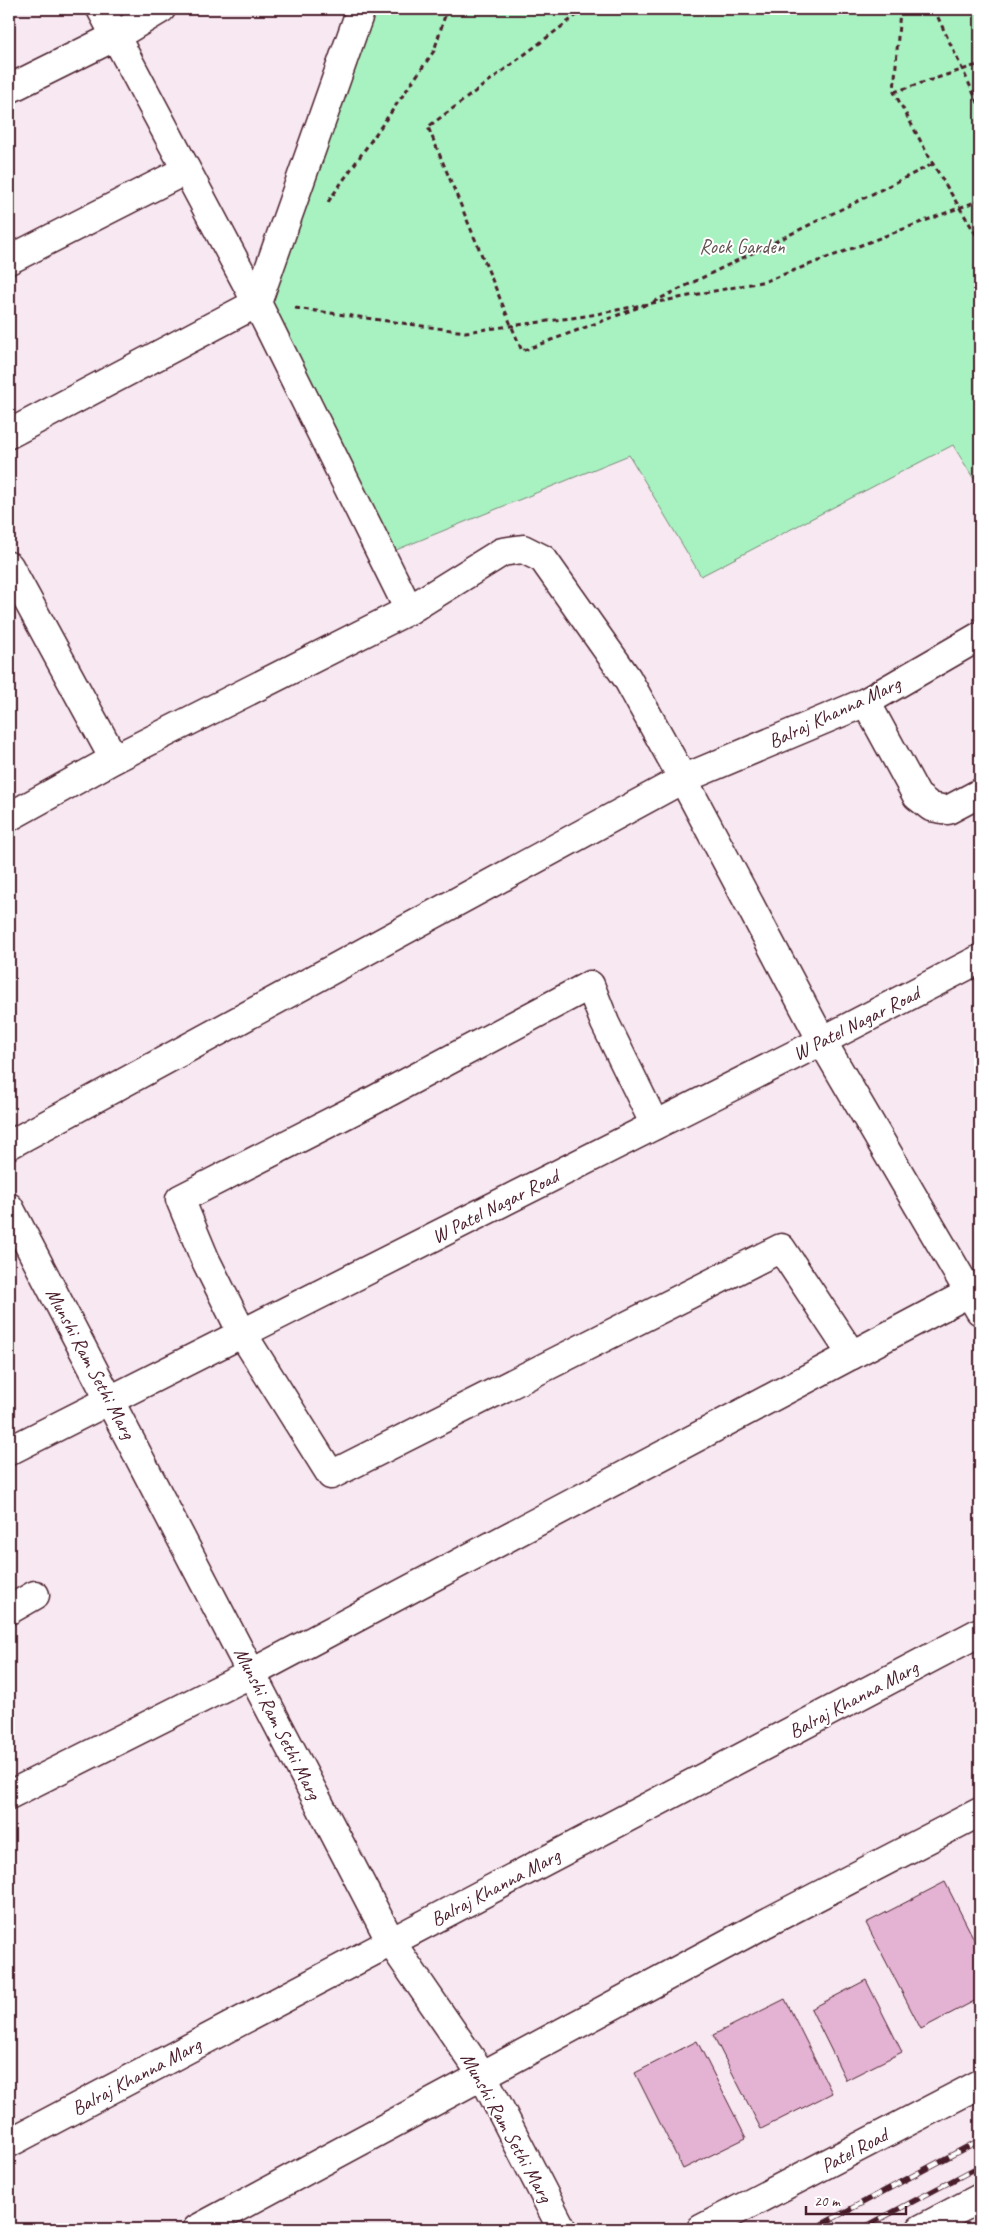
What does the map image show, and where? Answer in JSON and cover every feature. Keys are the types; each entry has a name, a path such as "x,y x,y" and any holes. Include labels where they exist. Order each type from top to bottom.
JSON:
{"street":[{"path":"100,9 257,303 409,610"},
{"path":"9,89 116,36 161,9"},
{"path":"9,434 257,303 361,9"},
{"path":"9,260 186,170"},
{"path":"9,816 114,759 409,610 502,552 523,549 543,559 627,678 683,779 822,1041 977,1297 852,1355 252,1673 9,1795"},
{"path":"9,566 18,606 114,759"},
{"name":"Balraj Khanna Marg","path":"9,1144 683,779 866,702 980,636"},
{"path":"866,702 917,796 931,807 948,810 980,792"},
{"name":"W Patel Nagar Road","path":"9,1451 822,1041 980,959"},
{"path":"655,1125 605,1023 590,985 374,1100 180,1199 205,1259 242,1333 331,1475 781,1248 852,1355"},
{"name":"Munshi Ram Sethi Marg","path":"11,1216 109,1399 391,1942 483,2076 562,2229"},
{"path":"9,1610 35,1595"},
{"name":"Balraj Khanna Marg","path":"9,2143 980,1632"},
{"path":"198,2229 762,1925 980,1812"},
{"name":"Patel Road","path":"701,2229 980,2084"},
{"path":"932,2227 980,2198"}],"path":[{"path":"326,205 434,51 447,9"},
{"path":"585,9 428,127 522,351 640,308 933,164"},
{"path":"900,9 894,92 933,164 980,241"},
{"path":"934,9 980,107"},
{"path":"894,92 980,64"},
{"path":"257,303 465,332 586,316 766,281 980,200"}],"green space":[{"name":"Rock Garden","path":"360,9 980,9 980,489 953,445 701,576 629,455 369,561 257,303"}],"building":[{"path":"945,1882 980,1951 980,1998 921,2029 866,1923"},
{"path":"866,1980 902,2052 846,2080 811,2009"},
{"path":"785,1999 832,2093 761,2129 713,2035"},
{"path":"697,2041 746,2138 683,2169 635,2073"}],"railway":[{"path":"813,2229 980,2140"},
{"path":"861,2229 980,2166"}]}
